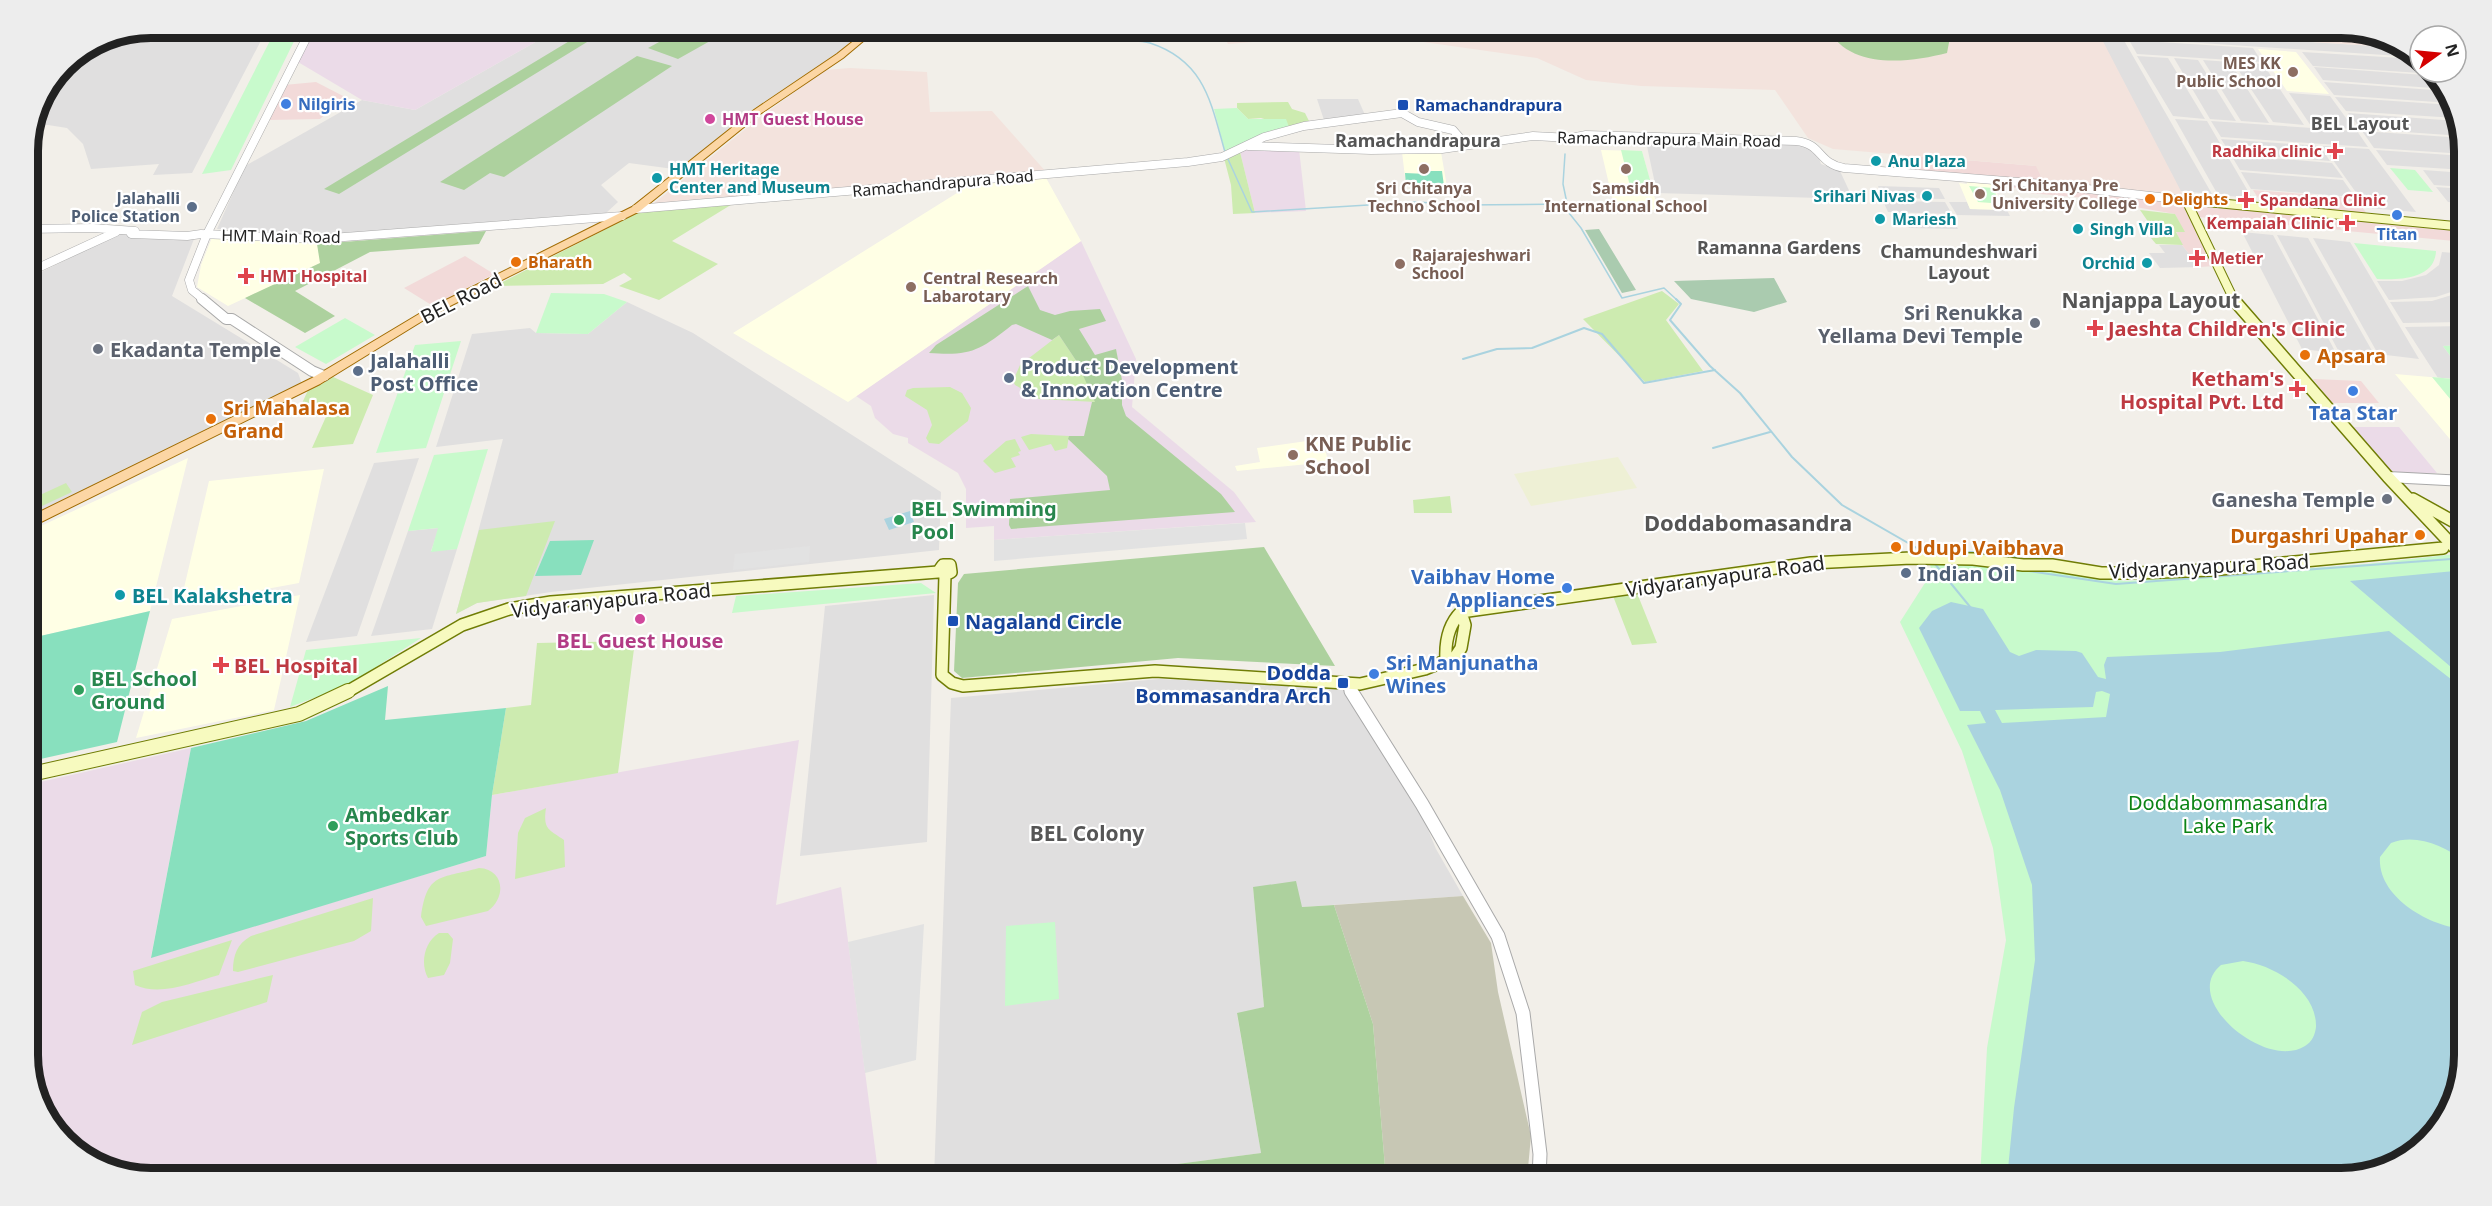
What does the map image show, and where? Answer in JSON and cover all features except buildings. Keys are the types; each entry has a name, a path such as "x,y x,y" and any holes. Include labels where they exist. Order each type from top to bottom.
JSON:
{"main road":[{"name":"BEL Road","path":"38,518 319,378 428,313 636,208 757,112 862,38"},
{"path":"2186,200 2454,226"},
{"name":"Vidyaranyapura Road","path":"2186,200 2233,299 2401,492 2454,543"},
{"path":"2401,492 2454,522"},
{"name":"Vidyaranyapura Road","path":"38,773 298,714 351,690 451,630 509,609 551,602 941,573 942,675 952,683 963,686 1155,671 1360,684 1425,669 1455,657 1461,648 1465,625 1461,612 1811,563 1911,558 1973,559 2100,573 2138,573 2210,570 2454,547"}],"street":[{"name":"HMT Main Road","path":"306,38 207,234 318,239 622,216"},
{"name":"Ramachandrapura Road","path":"636,208 1188,162 1222,157 1264,137 1304,126 1402,113 1418,122 1453,130 1466,145"},
{"name":"Ramachandrapura Main Road","path":"1248,146 1371,150 1442,148 1533,136 1571,138 1612,135 1810,142 1819,148 1822,157 1830,164 1844,168 2039,184 2186,200"},
{"path":"38,229 93,228 130,232 131,234 207,234 189,280 192,290 226,319 226,322 319,378"},
{"path":"38,268 117,231"},
{"path":"226,319 231,319 287,354 319,378"},
{"path":"2388,477 2454,480"},
{"path":"1346,683 1422,804 1498,936 1523,1012 1540,1154 1539,1168"}],"shaded area":[{"path":"136,38 262,38 192,173 153,175 159,164 91,169 83,144 67,128 41,125 46,107 57,88 82,61 107,46"},
{"path":"310,38 543,38 415,110 362,100 298,62"},
{"path":"543,38 860,38 746,114 681,170 629,163 601,185 618,202 606,213 319,235 217,229 245,166 362,100 415,110"},
{"path":"1225,38 1292,38 1291,39 1228,44"},
{"path":"1335,38 1395,38 1364,41"},
{"path":"1395,38 2101,38 2184,197 2043,181 2036,166 1833,149 1808,138 1775,90 1641,86 1586,80 1537,58"},
{"path":"2101,38 2123,38 2212,194 2180,191"},
{"path":"2140,38 2248,38 2385,47 2403,56"},
{"path":"2251,38 2356,38 2385,47"},
{"path":"2129,40 2253,48 2262,62 2137,54"},
{"name":"MES KK Public School","path":"2258,49 2296,52 2329,94 2287,91"},
{"path":"2302,52 2406,58 2408,60 2408,72 2313,66"},
{"path":"2137,56 2168,58 2205,119 2173,116"},
{"path":"2174,58 2198,60 2236,121 2210,119"},
{"path":"2203,60 2230,62 2269,123 2241,121"},
{"path":"2233,62 2263,64 2304,125 2273,122"},
{"path":"2314,67 2408,74 2408,84 2432,84 2435,88 2323,80"},
{"path":"850,68 927,72 930,112 992,111 1047,173 653,204 759,118 825,70"},
{"path":"316,82 345,97 320,119 268,120 284,85"},
{"path":"2324,82 2436,90 2444,102 2334,95"},
{"path":"2289,93 2330,96 2354,129 2311,126"},
{"path":"2335,97 2444,104 2449,118 2346,111"},
{"path":"1317,99 1358,99 1365,115 1324,120"},
{"path":"2348,113 2450,120 2453,135 2361,129"},
{"path":"2175,119 2207,121 2252,198 2218,195"},
{"path":"2211,121 2357,131 2368,147 2221,137"},
{"path":"2362,131 2453,137 2454,153 2374,148"},
{"path":"1645,137 1809,144 1816,149 1821,164 1840,171 1853,199 1657,193"},
{"path":"2221,139 2320,146 2330,161 2230,153"},
{"path":"2323,146 2369,149 2416,212 2367,208"},
{"path":"1250,147 1299,149 1306,211 1255,213 1240,152"},
{"name":"Samsidh International School","path":"1601,150 1642,151 1658,210 1615,210"},
{"path":"2376,150 2454,155 2454,169 2387,165"},
{"name":"Sri Chitanya Techno School","path":"1402,152 1441,152 1447,187 1406,186"},
{"path":"1905,155 2037,166 2043,181 1913,171"},
{"path":"2231,155 2332,163 2343,178 2240,170"},
{"path":"2423,170 2454,172 2454,186 2434,185"},
{"path":"2241,172 2343,180 2355,197 2251,189"},
{"name":"Central Research Labarotary","path":"1045,176 1081,241 848,402 733,333 973,183"},
{"name":"Sri Chitanya Pre University College","path":"1966,179 1991,181 2005,210 1970,209 1959,183 1967,184"},
{"path":"1991,181 2097,192 2108,207 2090,205 2086,198 2018,192 2016,188 1995,187"},
{"path":"1878,186 1939,188 1945,199 1883,198"},
{"path":"2436,187 2454,188 2454,203 2448,202"},
{"path":"2253,190 2356,198 2367,214 2263,206"},
{"path":"2107,193 2181,201 2214,266 2200,267 2182,245 2176,231 2184,232 2175,214 2113,203"},
{"path":"1883,201 1945,202 1952,214 1888,212"},
{"path":"1949,202 1967,202 1970,209 2007,210 2010,216 1957,215"},
{"path":"2191,204 2334,217 2342,230 2198,217"},
{"path":"1895,215 1951,217 1958,229 1909,228 1907,223 1898,223"},
{"path":"2340,219 2454,230 2454,241 2347,231"},
{"path":"1599,229 1636,290 1622,293 1585,230"},
{"path":"2242,232 2273,235 2336,353 2302,349"},
{"path":"121,233 194,239 172,296 298,373 302,384 38,513 38,274"},
{"name":"HMT Hospital","path":"213,235 317,244 321,263 228,306 197,287 201,265"},
{"path":"2277,235 2308,238 2375,356 2339,352"},
{"path":"2313,238 2350,242 2419,359 2378,354"},
{"name":"Product Development & Innovation Centre","path":"1081,241 1136,359 1132,407 1234,492 1256,522 994,540 994,526 966,528 966,489 958,473 908,443 908,438 893,434 875,418 871,406 856,396"},
{"path":"2159,245 2182,245 2200,267 2160,268 2149,253 2165,253"},
{"path":"2442,252 2454,253 2454,290 2436,297 2389,300 2377,281 2402,281 2426,275 2439,265"},
{"path":"465,256 494,274 433,306 404,288"},
{"path":"1774,278 1787,302 1754,312 1691,299 1674,281"},
{"path":"2454,294 2454,322 2403,323 2390,302 2432,301"},
{"path":"627,302 693,333 941,492 939,550 551,592 477,603 456,614 503,439 436,447 472,334 530,328 536,333 588,334"},
{"path":"2454,326 2454,346 2443,346 2454,361 2454,379 2438,378 2405,327"},
{"path":"2395,374 2454,379 2454,444"},
{"path":"2313,379 2361,381 2379,403 2332,403"},
{"path":"2353,427 2399,427 2437,473 2393,474"},
{"name":"KNE Public School","path":"1321,439 1329,462 1237,471 1235,466 1260,462 1257,448"},
{"path":"1618,457 1637,488 1531,506 1514,474"},
{"path":"188,458 150,611 38,636 38,527"},
{"path":"419,458 357,636 306,642 374,463"},
{"path":"324,469 299,583 180,605 209,481"},
{"path":"1245,523 1247,539 994,561 994,540"},
{"path":"439,528 431,551 457,549 432,629 371,636 408,531"},
{"path":"810,546 809,562 733,570 735,554"},
{"name":"BEL Hospital","path":"300,595 274,710 136,738 172,619"},
{"path":"934,595 927,842 800,856 825,606"},
{"path":"1159,679 1345,688 1414,795 1436,849 1463,896 1302,907 1253,887 1264,1007 1237,1014 1261,1153 1147,1168 934,1168 951,698"},
{"path":"799,740 776,905 841,887 878,1168 143,1168 101,1157 76,1140 66,1130 49,1105 38,1063 38,783 191,748 151,957 486,856 492,795"},
{"path":"1463,896 1491,943 1498,992 1531,1136 1528,1168 1385,1168 1373,1024 1334,905"},
{"path":"924,924 916,1060 865,1073 848,942"}],"green space":[{"path":"271,38 296,38 231,170 202,174"},
{"path":"574,38 594,38 339,194 324,189"},
{"path":"667,38 715,38 678,59 648,48"},
{"path":"1835,38 1950,38 1947,53 1897,61 1864,57 1849,51"},
{"path":"637,56 672,66 504,177 490,173 464,190 440,182"},
{"path":"1288,102 1292,109 1305,113 1310,123 1289,127 1261,118 1248,119 1237,108 1237,103"},
{"path":"1237,108 1248,119 1286,119 1289,127 1225,152 1214,109"},
{"path":"1621,150 1642,151 1652,187 1630,186"},
{"path":"1240,152 1255,213 1233,214 1231,185 1224,158"},
{"path":"2390,168 2415,170 2433,192 2408,190"},
{"path":"1427,171 1442,171 1444,186 1406,186 1405,173 1427,174"},
{"path":"1969,186 1993,188 2003,209 1994,208 1991,203 1978,202"},
{"path":"734,203 672,241 718,264 659,300 619,286 632,279 624,273 603,284 495,286 641,211"},
{"path":"2140,210 2175,214 2185,232 2176,232 2183,245 2156,244 2151,238 2159,238 2156,228 2159,228 2155,223 2149,223"},
{"path":"486,231 479,244 370,252 295,291 335,316 305,333 245,298 320,263 317,244"},
{"path":"2354,243 2436,251 2434,261 2422,273 2404,278 2377,279"},
{"path":"1028,286 1040,310 1055,315 1070,311 1100,309 1106,321 1079,329 1095,355 1116,349 1122,380 1122,405 1126,416 1221,494 1235,512 1011,529 1009,525 1010,499 1110,490 1107,476 1068,439 1069,436 1084,436 1092,402 1095,402 1077,362 1059,335 1052,340 1016,324 974,350 955,354 929,353 936,345"},
{"path":"1662,291 1679,304 1666,320 1703,371 1645,382 1583,319"},
{"path":"551,293 604,294 627,302 588,334 536,333"},
{"path":"345,318 375,335 326,364 295,347"},
{"path":"1059,335 1077,362 1096,402 1039,399 1015,385 1013,381 1020,365"},
{"path":"461,341 426,448 376,453 415,345"},
{"path":"2443,346 2454,346 2454,361"},
{"path":"331,376 373,395 353,444 312,448 329,410 298,412 309,388"},
{"path":"2432,377 2454,379 2454,404"},
{"path":"950,387 962,393 971,408 968,421 939,444 929,443 926,438 932,425 927,410 905,396 907,390"},
{"path":"1031,434 1069,436 1067,448 1055,451 1051,444 1029,450 1021,437"},
{"path":"1015,439 1021,451 1018,452 1020,455 1011,458 1016,467 995,473 983,461 1006,441"},
{"path":"488,449 457,549 431,552 438,528 408,531 434,455"},
{"path":"66,483 72,492 38,508 38,496"},
{"path":"1450,496 1452,513 1414,513 1413,500"},
{"path":"555,521 526,596 477,603 456,614 479,530"},
{"path":"594,540 581,575 535,576 550,541"},
{"path":"1264,547 1335,666 1178,658 962,678 954,671 958,583 964,574"},
{"name":"Doddabommasandra Lake Park","path":"2454,554 2454,1070 2451,1085 2435,1118 2421,1135 2398,1153 2371,1165 2356,1168 1981,1168 1987,1048 2006,940 1993,848 1962,751 1900,622 1932,572 1929,561 1991,565 2126,581 2366,564"},
{"path":"921,583 936,593 732,613 736,596"},
{"path":"1637,593 1657,643 1632,645 1613,596"},
{"name":"BEL School Ground","path":"150,611 117,742 38,760 38,636"},
{"path":"421,638 348,685 290,707 306,650"},
{"path":"635,641 618,773 492,795 506,708 531,705 537,643"},
{"name":"Ambedkar Sports Club","path":"388,686 385,720 506,708 492,795 486,856 151,958 191,748 306,721"},
{"path":"546,808 545,820 548,828 564,840 565,867 515,879 518,833 525,818"},
{"path":"479,868 494,873 498,878 500,892 494,905 488,911 426,926 421,917 427,892 432,885 445,876"},
{"path":"1296,881 1302,907 1334,905 1373,1024 1385,1168 1147,1168 1261,1153 1237,1013 1264,1007 1253,887"},
{"path":"373,898 371,931 354,941 238,972 233,971 237,951 242,943 251,936"},
{"path":"1055,922 1059,999 1005,1006 1006,926"},
{"path":"439,933 448,933 453,939 450,963 444,975 428,978 424,966 425,954 430,942"},
{"path":"232,940 219,975 166,989 135,985 133,971"},
{"path":"273,975 267,1002 132,1045 142,1012 162,1002"}],"water":[{"name":"BEL Swimming Pool","path":"910,511 914,522 889,530 884,519"},
{"path":"2454,571 2454,670 2350,581"},
{"name":"Doddabommasandra Lake Park","path":"1951,602 1983,609 2010,652 2019,656 2036,650 2076,651 2082,653 2098,677 2106,679 2104,665 2107,657 2220,652 2389,631 2454,681 2454,854 2439,846 2410,839 2391,843 2380,857 2381,871 2396,897 2422,916 2454,927 2454,1070 2443,1105 2421,1135 2410,1145 2385,1160 2356,1168 2008,1168 2014,1108 2035,960 2032,885 2000,790 1967,725 1986,723 1980,711 1960,711 1919,628 1932,611","holes":["2102,691 2110,694 2106,717 2002,723 1995,710 2093,707 2096,692","2243,961 2268,968 2292,982 2309,1002 2316,1027 2313,1038 2305,1046 2288,1051 2270,1049 2250,1040 2233,1028 2219,1012 2211,996 2211,979 2221,965"]}],"waterway":[{"path":"1132,39 1150,43 1168,51 1194,72 1210,101 1225,152"},
{"path":"1565,154 1563,184 1569,213 1581,228 1622,298 1664,288 1677,300"},
{"path":"1227,157 1252,212 1417,202 1461,205 1566,204"},
{"path":"1677,300 1681,304 1670,320 1715,370"},
{"path":"1463,359 1497,349 1532,348 1584,328 1602,334 1644,383 1715,370"},
{"path":"1715,370 1740,393 1792,457 1842,505 1922,551 2013,553 2016,559"},
{"path":"1713,448 1770,432"},
{"path":"2022,570 2116,584 2454,559"},
{"path":"1935,564 1971,608"}],"place":[{"name":"MES KK Public School","path":"2293,72"},
{"name":"Nilgiris","path":"286,104"},
{"name":"Ramachandrapura","path":"1403,105"},
{"name":"HMT Guest House","path":"710,119"},
{"name":"Radhika clinic","path":"2335,151"},
{"name":"Anu Plaza","path":"1876,161"},
{"name":"Sri Chitanya Techno School","path":"1424,169"},
{"name":"Samsidh International School","path":"1626,169"},
{"name":"HMT Heritage Center and Museum","path":"657,178"},
{"name":"Sri Chitanya Pre University College","path":"1980,194"},
{"name":"Srihari Nivas","path":"1927,196"},
{"name":"Delights","path":"2150,199"},
{"name":"Spandana Clinic","path":"2246,200"},
{"name":"Jalahalli Police Station","path":"192,207"},
{"name":"Titan","path":"2397,215"},
{"name":"Mariesh","path":"1880,219"},
{"name":"Kempaiah Clinic","path":"2347,223"},
{"name":"Singh Villa","path":"2078,229"},
{"name":"Metier","path":"2197,258"},
{"name":"Bharath","path":"516,262"},
{"name":"Orchid","path":"2147,263"},
{"name":"Rajarajeshwari School","path":"1400,264"},
{"name":"HMT Hospital","path":"246,276"},
{"name":"Central Research Labarotary","path":"911,287"},
{"name":"Sri Renukka Yellama Devi Temple","path":"2035,323"},
{"name":"Jaeshta Children's Clinic","path":"2095,328"},
{"name":"Ekadanta Temple","path":"98,349"},
{"name":"Apsara","path":"2305,355"},
{"name":"Jalahalli Post Office","path":"358,371"},
{"name":"Product Development & Innovation Centre","path":"1009,378"},
{"name":"Ketham's Hospital Pvt. Ltd","path":"2297,389"},
{"name":"Tata Star","path":"2353,391"},
{"name":"Sri Mahalasa Grand","path":"211,419"},
{"name":"KNE Public School","path":"1293,455"},
{"name":"Ganesha Temple","path":"2387,499"},
{"name":"BEL Swimming Pool","path":"899,520"},
{"name":"Durgashri Upahar","path":"2420,535"},
{"name":"Udupi Vaibhava","path":"1896,547"},
{"name":"Indian Oil","path":"1906,573"},
{"name":"Vaibhav Home Appliances","path":"1567,588"},
{"name":"BEL Kalakshetra","path":"120,595"},
{"name":"BEL Guest House","path":"640,619"},
{"name":"Nagaland Circle","path":"953,621"},
{"name":"BEL Hospital","path":"221,665"},
{"name":"Sri Manjunatha Wines","path":"1374,674"},
{"name":"Dodda Bommasandra Arch","path":"1343,683"},
{"name":"BEL School Ground","path":"79,690"},
{"name":"Ambedkar Sports Club","path":"333,826"}],"district":[{"name":"BEL Layout","path":"2360,123"},
{"name":"Ramachandrapura","path":"1418,140"},
{"name":"Ramanna Gardens","path":"1779,247"},
{"name":"Chamundeshwari Layout","path":"1959,261"},
{"name":"Nanjappa Layout","path":"2151,300"},
{"name":"Doddabomasandra","path":"1748,522"},
{"name":"BEL Colony","path":"1087,833"}]}
